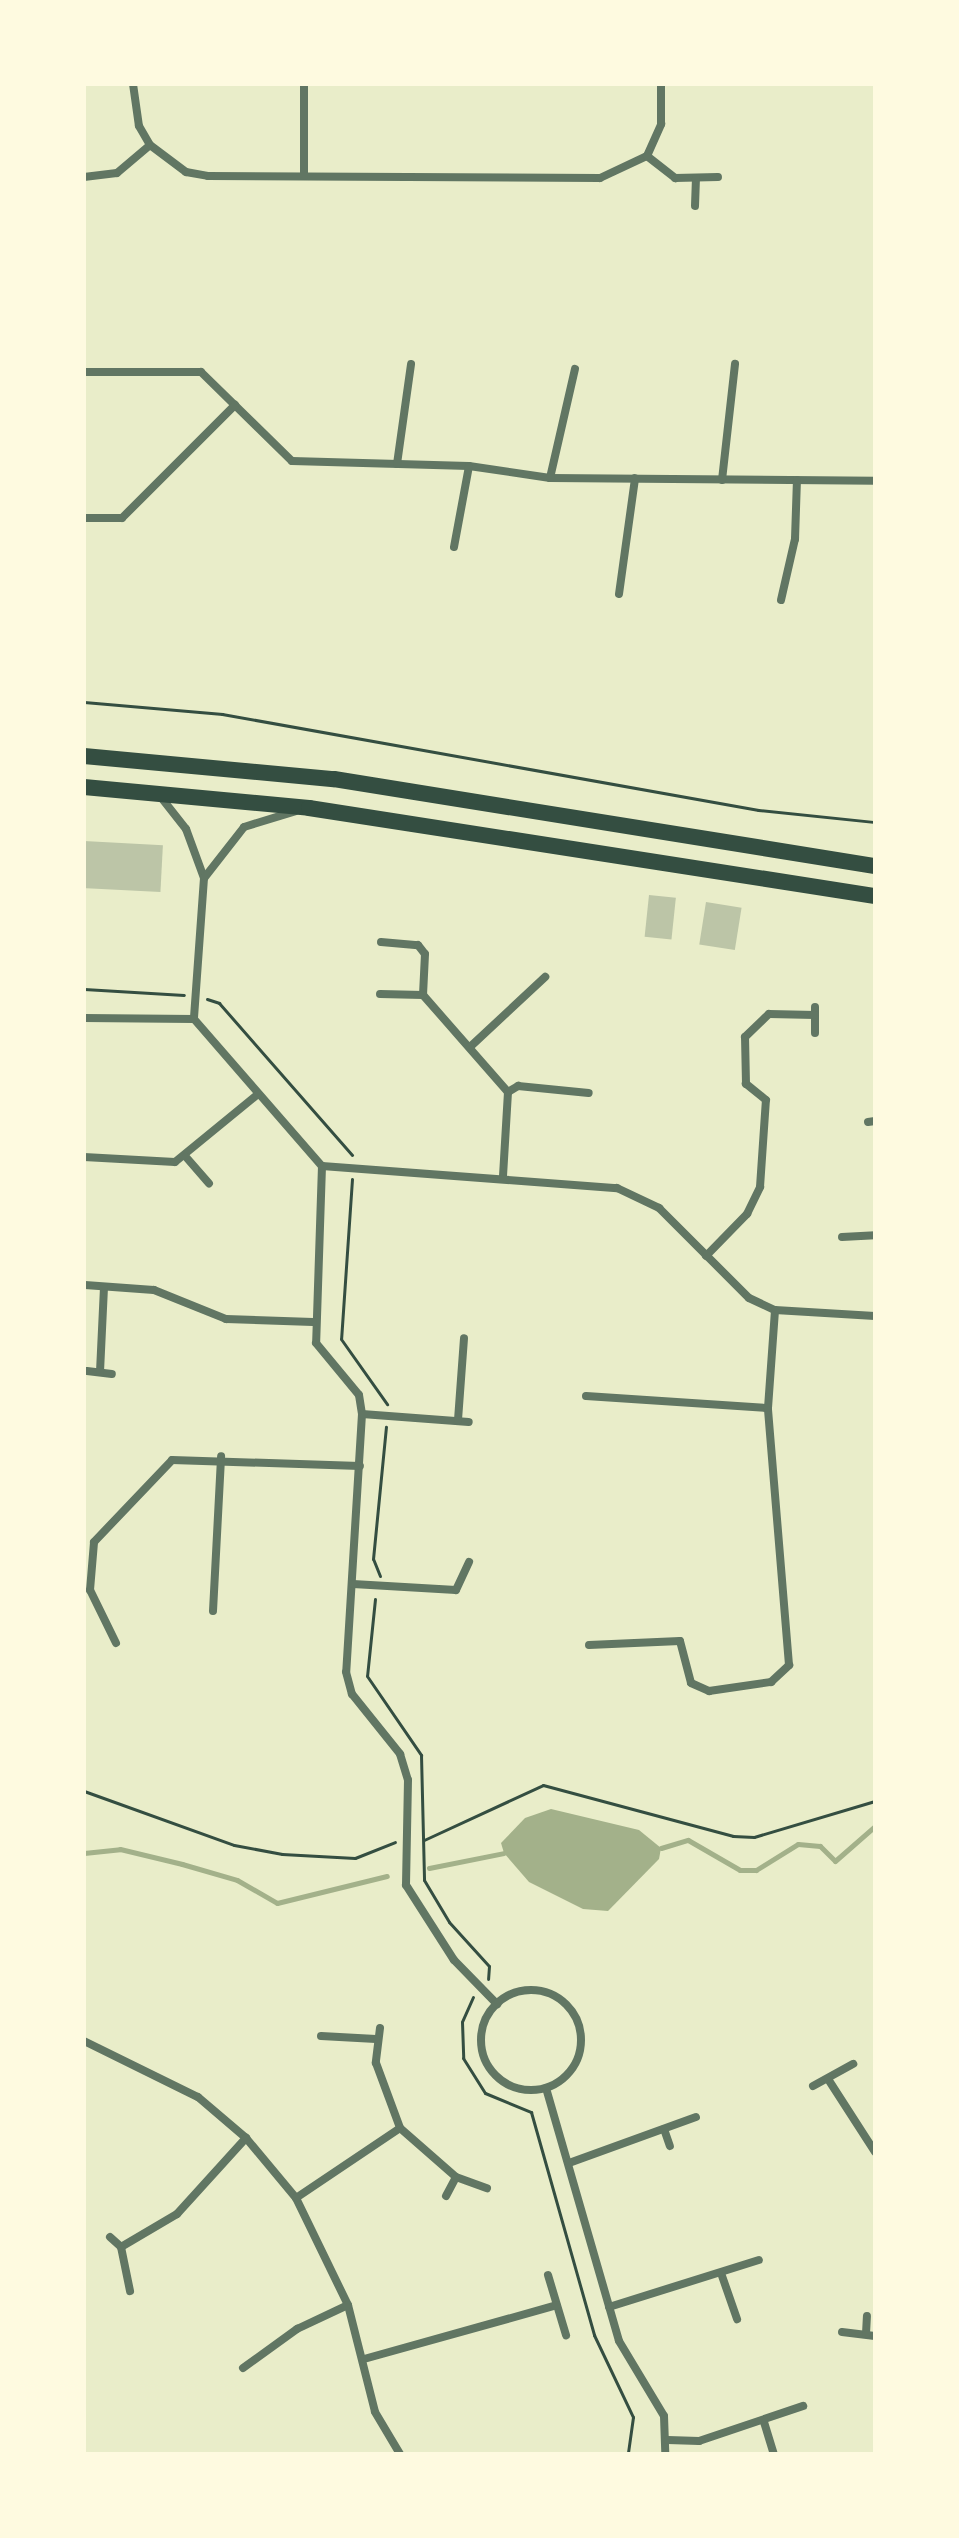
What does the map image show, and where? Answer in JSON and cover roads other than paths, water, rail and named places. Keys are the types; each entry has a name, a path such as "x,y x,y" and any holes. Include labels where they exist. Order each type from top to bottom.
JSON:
{"highway":[{"path":"84,756 334,779 875,866"},
{"path":"84,787 309,808 875,896"}],"street":[{"path":"133,84 139,126 150,145 197,174 600,178 647,156 661,124 661,84"},
{"path":"304,84 304,176"},
{"path":"84,177 117,173 150,145"},
{"path":"647,156 665,174 718,177"},
{"path":"695,206 696,178"},
{"path":"397,464 411,364"},
{"path":"722,480 735,364"},
{"path":"550,478 575,369"},
{"path":"84,372 201,372 292,461 469,466 550,478 875,481"},
{"path":"84,518 122,518 235,405"},
{"path":"454,547 469,466"},
{"path":"619,594 635,478"},
{"path":"781,600 795,539 797,480"},
{"path":"157,792 186,829 204,878 194,1019 322,1166 353,1171 503,1176 636,1194 749,1298 775,1310 875,1316"},
{"path":"204,878 244,827 309,808"},
{"path":"381,942 418,945 425,954 423,995 508,1092 503,1176"},
{"path":"470,1047 545,977"},
{"path":"380,994 423,995"},
{"path":"706,1256 757,1201 766,1100 746,1084 745,1037 758,1020 782,1012 815,1011 815,1033"},
{"path":"84,1018 194,1019"},
{"path":"508,1092 518,1086 589,1093"},
{"path":"84,1157 186,1157 258,1094"},
{"path":"186,1157 209,1183"},
{"path":"322,1166 313,1322 316,1343 359,1395 362,1414 346,1672 352,1694 400,1754 408,1780 406,1885 429,1926 497,2004"},
{"path":"842,1237 875,1235"},
{"path":"85,1285 154,1290 226,1319 313,1322"},
{"path":"100,1372 104,1287"},
{"path":"589,1645 680,1641 691,1683 709,1691 771,1682 789,1665 768,1408 775,1310"},
{"path":"458,1420 464,1338"},
{"path":"87,1371 112,1374"},
{"path":"586,1396 768,1408"},
{"path":"362,1414 469,1422"},
{"path":"116,1643 90,1590 94,1542 172,1460 221,1456 360,1466"},
{"path":"213,1611 221,1456"},
{"path":"353,1584 456,1590 469,1562"},
{"path":"526,1990 570,2008 579,2055 546,2088 513,2087 488,2065 481,2033 497,2004 526,1990"},
{"path":"380,2028 376,2039 376,2063 400,2128 456,2177 487,2188"},
{"path":"321,2036 376,2039"},
{"path":"84,2041 160,2074 246,2138 296,2198 348,2305 375,2412 394,2452"},
{"path":"813,2086 853,2064"},
{"path":"828,2079 875,2152"},
{"path":"546,2088 609,2307 628,2357 654,2392 668,2440 665,2454"},
{"path":"569,2163 696,2117"},
{"path":"296,2198 400,2128"},
{"path":"664,2129 670,2146"},
{"path":"121,2247 177,2214 246,2138"},
{"path":"446,2196 456,2177"},
{"path":"110,2237 121,2247 130,2291"},
{"path":"609,2307 759,2260"},
{"path":"721,2273 737,2319"},
{"path":"548,2275 566,2335"},
{"path":"243,2368 297,2329 348,2305"},
{"path":"364,2359 557,2305"},
{"path":"842,2332 871,2335 867,2316"},
{"path":"668,2440 699,2441 764,2422 803,2406"},
{"path":"764,2422 774,2454"}],"waterway":[{"path":"661,1848 688,1840 740,1870 756,1870 798,1844 820,1846 835,1861 875,1826"},
{"path":"84,1853 120,1849 182,1864 237,1880 277,1903 387,1876"},
{"path":"429,1868 504,1853"}]}
